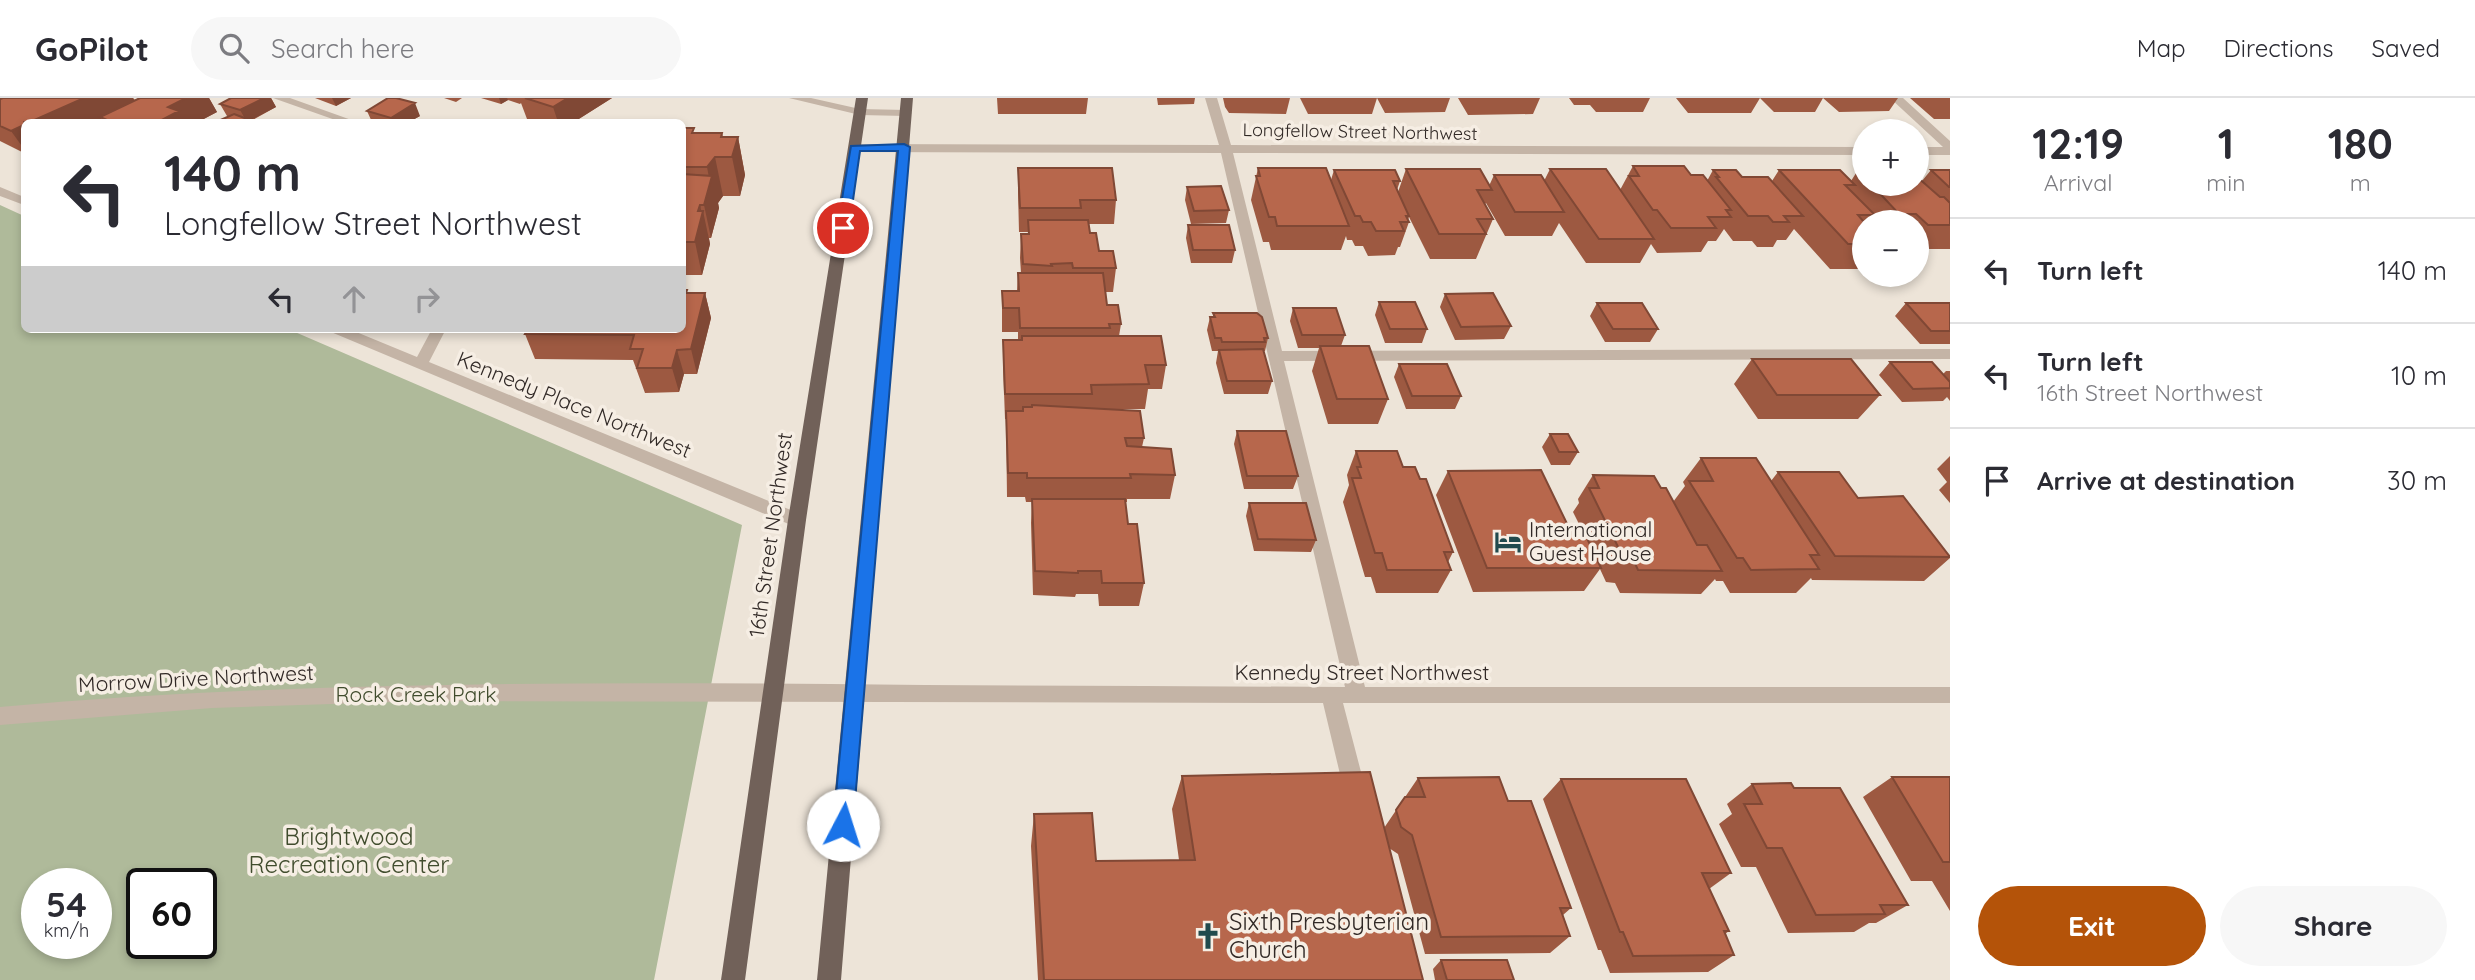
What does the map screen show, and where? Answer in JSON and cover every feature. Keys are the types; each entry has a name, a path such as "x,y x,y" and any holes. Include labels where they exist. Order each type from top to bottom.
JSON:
{"main road":[{"name":"16th Street Northwest","path":"733,980 797,520 862,98"},
{"path":"829,980 907,98"}],"street":[{"path":"279,98 342,119"},
{"path":"795,98 860,112 906,114"},
{"path":"1211,98 1226,148 1357,696"},
{"path":"1896,98 1950,149"},
{"name":"Longfellow Street Northwest","path":"855,148 1852,152"},
{"path":"1929,151 1950,149"},
{"path":"0,191 21,200"},
{"name":"Kennedy Place Northwest","path":"346,333 797,520"},
{"path":"420,364 437,333"},
{"path":"1276,356 1950,354"},
{"name":"Kennedy Street Northwest","path":"773,692 1331,696 1950,695"},
{"name":"Morrow Drive Northwest","path":"0,716 168,700 256,696 773,692"},
{"path":"1331,696 1361,813"}],"green space":[{"name":"Rock Creek Park","path":"0,205 21,215 21,333 297,333 742,525 654,980 0,980"}],"building":[{"path":"84,98 37,119 21,119 21,126 11,131 0,126 0,99"},
{"path":"140,98 186,98 168,107 179,111 164,119 100,117"},
{"path":"231,98 264,98 240,110 220,104"},
{"path":"388,98 415,103 391,118 367,111"},
{"path":"525,98 568,98 553,107"},
{"path":"234,114 247,119 223,119"},
{"path":"686,128 694,128 692,133 722,133 721,137 738,137 732,157 715,157 707,167 686,167"},
{"path":"1633,166 1684,166 1691,175 1703,175 1731,210 1726,210 1731,217 1708,217 1716,228 1671,228 1657,210 1653,210 1629,176 1639,176"},
{"path":"1018,168 1112,168 1116,200 1080,200 1081,208 1020,208"},
{"path":"1258,168 1326,168 1349,226 1277,226 1275,217 1269,217 1256,176 1260,176"},
{"path":"1406,169 1480,169 1492,190 1477,190 1493,219 1477,219 1486,234 1439,234"},
{"path":"1550,169 1606,169 1654,239 1599,239"},
{"path":"1334,170 1395,170 1400,181 1393,181 1409,216 1406,216 1409,222 1400,222 1404,231 1376,231 1371,222 1363,222 1360,216 1355,216"},
{"path":"1713,170 1736,170 1742,177 1768,177 1803,216 1784,216 1789,222 1773,222 1768,216 1748,216"},
{"path":"1779,170 1840,170 1852,182 1852,185 1845,185 1852,192 1852,196 1856,196 1870,210 1852,210 1852,244 1848,244"},
{"path":"1931,170 1950,170 1950,187 1949,187"},
{"path":"686,174 712,176 704,205 700,205 698,211 703,211 695,242 686,242"},
{"path":"1494,175 1541,175 1564,212 1515,212"},
{"path":"1221,186 1229,210 1194,211 1187,187"},
{"path":"1929,187 1950,203 1950,225 1929,225 1929,210 1895,210 1882,196 1929,196"},
{"path":"1028,220 1088,220 1090,233 1096,233 1099,251 1113,251 1116,268 1073,268 1072,263 1051,264 1052,266 1023,264 1021,234 1029,234"},
{"path":"1188,225 1229,225 1235,250 1193,250"},
{"path":"1018,273 1103,273 1107,305 1118,305 1121,324 1109,324 1110,328 1020,328 1019,308 1003,308 1002,291 1019,291"},
{"path":"686,293 705,293 691,349 677,350 672,368 637,368 643,349 630,349 634,335 525,334 686,333"},
{"path":"1493,293 1511,326 1461,327 1445,294"},
{"path":"1379,302 1415,302 1427,329 1390,329"},
{"path":"1597,303 1642,303 1658,329 1613,329"},
{"path":"1906,303 1950,303 1950,331 1931,331"},
{"path":"1293,308 1336,308 1345,335 1302,335"},
{"path":"1213,313 1257,313 1262,317 1268,338 1264,338 1265,342 1222,342 1221,338 1215,338 1210,317 1215,317"},
{"path":"1022,336 1161,336 1166,365 1145,365 1149,384 1091,385 1092,394 1005,394 1003,340 1022,340"},
{"path":"1320,346 1369,346 1388,399 1337,399"},
{"path":"1263,349 1272,381 1227,381 1219,350"},
{"path":"1752,359 1851,359 1880,395 1777,395"},
{"path":"1890,362 1932,362 1950,382 1950,388 1913,389"},
{"path":"1399,364 1447,364 1461,396 1412,396"},
{"path":"1032,405 1140,411 1144,438 1125,438 1127,446 1171,449 1175,475 1130,474 1131,478 1027,478 1027,473 1008,473 1006,411 1023,411 1023,407"},
{"path":"1237,431 1286,431 1298,476 1247,476"},
{"path":"1550,434 1568,434 1578,452 1559,452"},
{"path":"1356,451 1397,451 1403,467 1415,467 1420,479 1426,479 1453,552 1444,552 1451,570 1387,570 1382,553 1375,553 1352,478 1361,478"},
{"path":"1701,458 1756,458 1819,555 1810,555 1819,569 1751,570 1743,558 1737,558 1689,481 1713,481"},
{"path":"1541,470 1572,534 1585,534 1601,568 1487,568 1448,471"},
{"path":"1778,472 1839,472 1858,498 1903,496 1950,557 1835,556"},
{"path":"1593,475 1654,476 1661,488 1666,488 1697,545 1707,545 1722,571 1638,570 1633,559 1624,559 1589,488 1599,488"},
{"path":"1032,499 1125,499 1128,524 1137,524 1144,583 1102,583 1101,571 1035,571"},
{"path":"1249,503 1306,503 1316,540 1258,539"},
{"name":"Sixth Presbyterian Church","path":"1370,772 1423,980 1044,980 1034,814 1092,813 1096,861 1195,860 1182,776"},
{"path":"1499,777 1508,801 1531,801 1571,908 1560,908 1570,936 1441,937 1412,835 1401,827 1396,810 1405,797 1425,797 1418,778"},
{"path":"1892,777 1950,777 1950,862 1943,862"},
{"path":"1561,779 1686,779 1731,873 1702,873 1729,931 1724,931 1734,955 1633,956 1623,932 1620,932"},
{"path":"1791,783 1794,788 1840,788 1908,905 1880,905 1885,914 1816,915 1782,848 1767,848 1744,804 1762,804 1752,784"},
{"path":"1441,960 1507,960 1514,980 1447,980"}],"place":[{"name":"International Guest House","path":"1508,542"},
{"name":"Sixth Presbyterian Church","path":"1208,936"}],"route":[{"path":"843,228 855,148 904,147 843,825"}],"park label":[{"name":"Brightwood Recreation Center","path":"349,851"}]}
